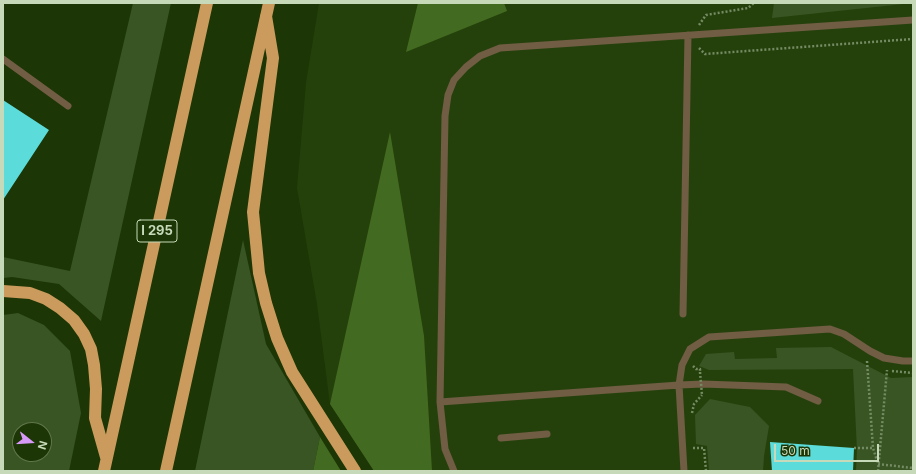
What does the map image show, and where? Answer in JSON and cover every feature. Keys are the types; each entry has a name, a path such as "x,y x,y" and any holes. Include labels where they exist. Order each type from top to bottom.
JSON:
{"highway":[{"name":"I 295","path":"105,465 207,3"},
{"path":"166,471 269,3"},
{"path":"266,16 273,58 253,212 259,273 266,303 277,338 292,372 310,403 355,471"},
{"path":"3,291 30,293 46,299 65,312 84,334 91,349 94,365 96,389 95,418 105,465"}],"lane":[{"path":"454,471 445,450 440,402 445,116 448,95 454,80 466,67 480,56 500,48 913,20"},
{"path":"683,314 688,35"},
{"path":"3,59 68,106"},
{"path":"684,471 679,385 682,365 690,349 709,337 830,329 844,334 870,351 884,358 913,361"},
{"path":"440,402 703,384 786,388 818,401"},
{"path":"501,438 547,434"}],"path":[{"path":"754,3 748,8 706,15 699,24 699,50 705,54 913,39"},
{"path":"862,358 872,364"},
{"path":"692,415 694,404 702,395 700,369 693,367 695,360"},
{"path":"867,361 873,448 878,464"},
{"path":"882,368 913,373"},
{"path":"878,471 887,370"},
{"path":"692,441 693,448 704,448 706,471"},
{"path":"854,448 873,448"},
{"path":"878,464 913,468"}],"shaded area":[{"path":"133,3 171,3 101,321 59,284 12,277 3,278 3,257 70,271"},
{"path":"319,3 913,3 913,471 374,471 330,404 317,304 297,188 306,83"},
{"path":"418,3 504,3 507,11 406,52"},
{"path":"774,3 913,3 772,18"},
{"path":"390,132 424,336 432,471 374,471 330,404"},
{"path":"243,240 266,344 320,437 313,471 195,471"},
{"path":"18,313 44,325 70,351 81,413 69,471 3,471 3,315"},
{"path":"831,347 891,378 913,377 913,471 856,471 857,450 853,369 709,370 699,366 706,354 734,352 735,359 777,358 776,348"},
{"path":"710,399 750,407 769,426 763,471 709,471 707,446 696,444 695,415"},
{"path":"320,437 341,471 313,471"}],"building":[{"path":"3,100 49,130 3,200"},
{"path":"770,442 854,448 853,471 772,471"}]}
